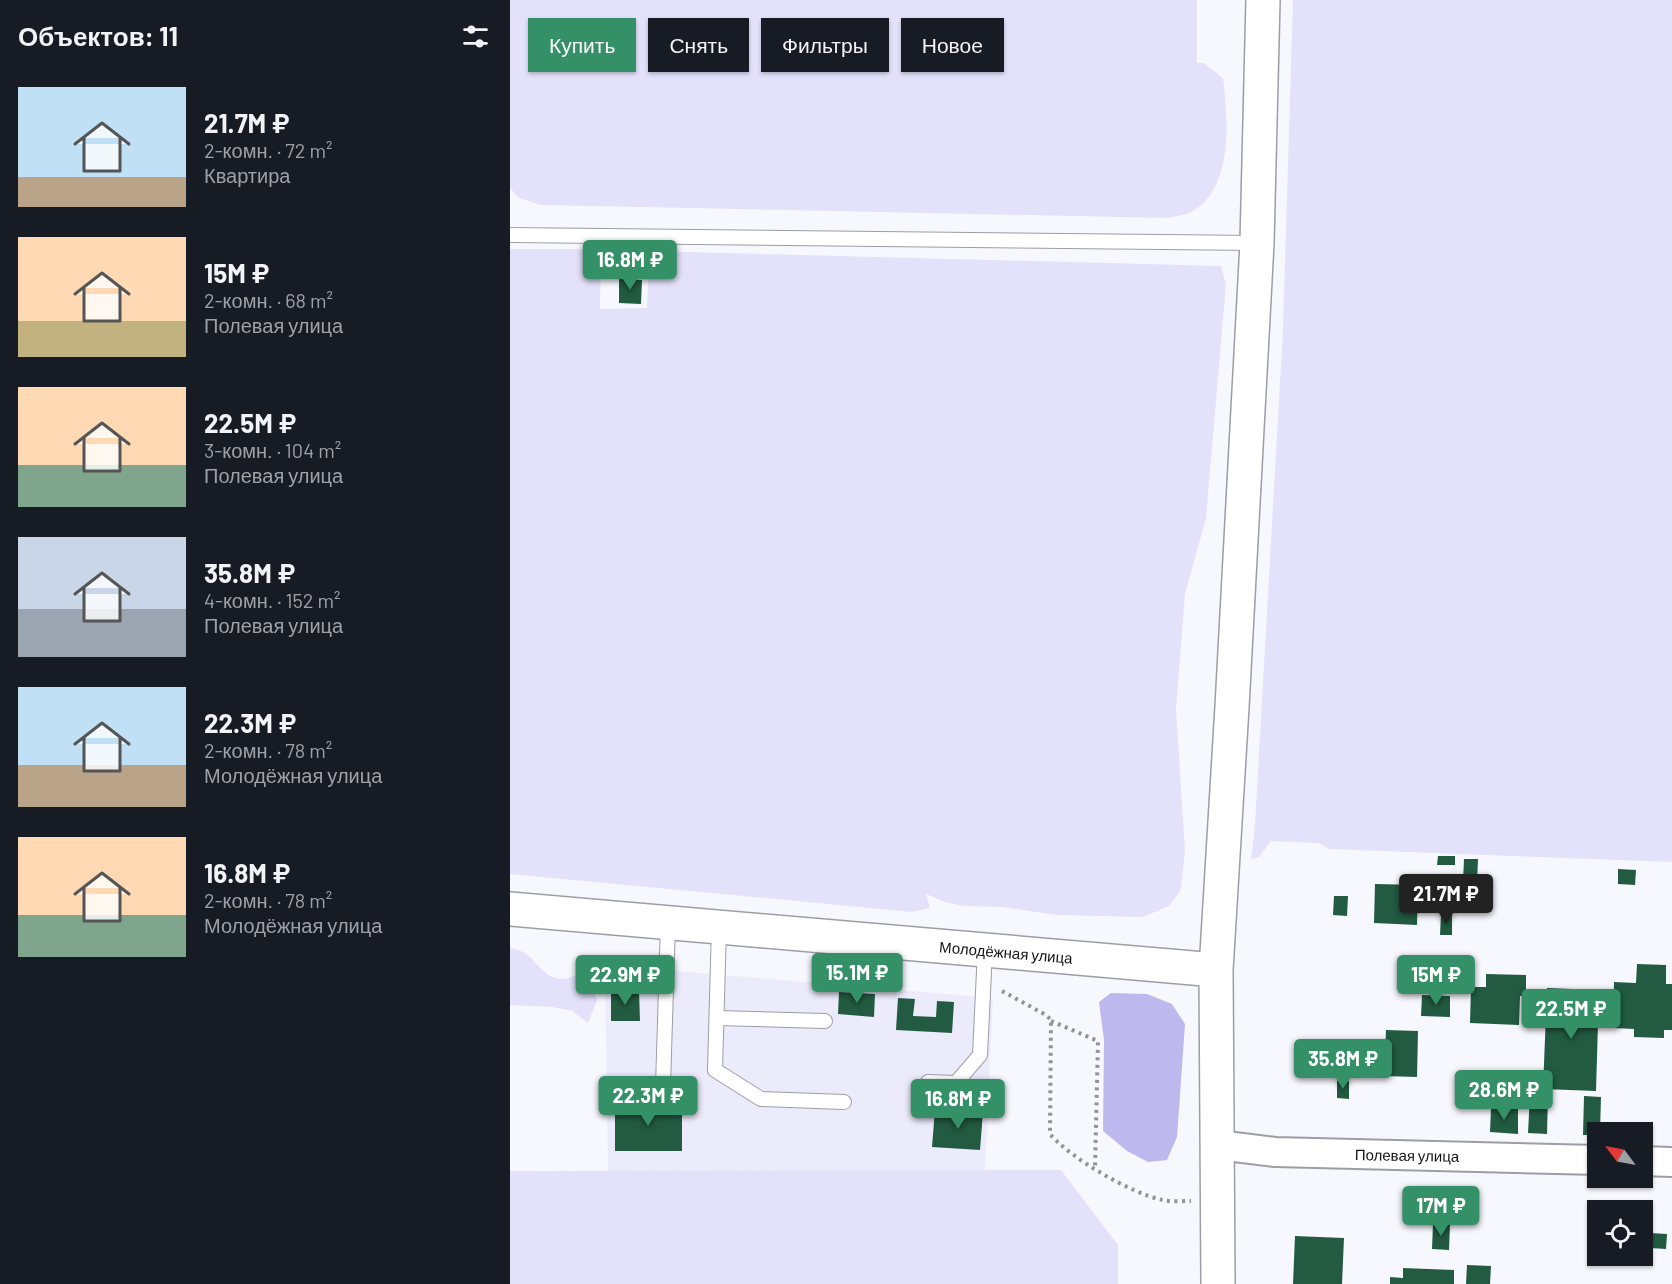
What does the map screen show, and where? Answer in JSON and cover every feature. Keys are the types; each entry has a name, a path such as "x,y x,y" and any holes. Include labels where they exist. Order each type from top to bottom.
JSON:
{"street":[{"path":"1218,1284 1216,970 1234,683 1257,243 1263,0"},
{"name":"Молодёжная улица","path":"510,909 719,927 984,966 1216,970"},
{"name":"Полевая улица","path":"1218,1145 1275,1152 1587,1160"},
{"path":"1653,1161 1672,1162"}],"lane":[{"path":"510,236 1257,243"},
{"path":"663,1086 668,923"},
{"path":"719,927 714,1070 761,1099 844,1102"},
{"path":"928,1082 956,1083 980,1055 984,966"},
{"path":"717,1018 825,1021"}],"path":[{"path":"984,966 1051,1020 1098,1041 1095,1169"},
{"path":"1051,1020 1050,1134 1059,1145 1122,1185 1163,1201 1193,1201"}],"shaded area":[{"path":"510,0 1197,0 1197,63 1204,63 1223,78 1226,113 1225,152 1215,187 1205,201 1191,212 1168,218 541,205 519,198 510,188"},
{"path":"1293,0 1672,0 1672,862 1329,849 1319,843 1271,841 1259,857 1251,860 1255,824 1283,329"},
{"path":"510,249 601,249 600,309 647,308 649,251 1221,266 1226,284 1206,518 1185,594 1176,709 1185,851 1181,890 1169,906 1143,917 1058,915 1002,907 963,906 926,894 930,908 912,912 510,874"},
{"path":"510,948 526,954 553,977 563,979 580,974 592,988 597,1000 588,1023 572,1011 553,1007 510,1005"},
{"path":"605,965 993,998 985,1170 608,1171"},
{"path":"1111,993 1147,994 1172,1004 1185,1024 1177,1137 1167,1160 1148,1162 1127,1151 1103,1131 1104,1040 1099,1002"},
{"path":"1061,1170 1118,1245 1118,1284 510,1284 510,1171"}],"building":[{"path":"619,279 642,280 641,304 619,303"},
{"path":"1438,856 1455,856 1455,865 1437,865"},
{"path":"1464,859 1478,859 1477,883 1463,882"},
{"path":"1618,869 1636,870 1635,885 1618,884"},
{"path":"1375,884 1418,885 1417,925 1374,923"},
{"path":"1463,891 1487,892 1486,907 1462,906"},
{"path":"1334,896 1348,896 1347,916 1333,915"},
{"path":"1441,914 1452,915 1452,935 1440,935"},
{"path":"1637,964 1666,965 1666,984 1672,984 1672,1030 1664,1030 1664,1038 1634,1037 1634,1029 1613,1028 1614,982 1636,983"},
{"path":"1486,974 1526,975 1526,997 1520,996 1519,1025 1470,1023 1471,987 1486,987"},
{"path":"1547,988 1599,990 1596,1091 1543,1089"},
{"path":"611,990 639,990 640,1021 611,1021"},
{"path":"839,992 875,994 874,1017 838,1014"},
{"path":"1422,995 1450,996 1450,1017 1421,1016"},
{"path":"898,998 915,999 913,1016 936,1017 937,1001 954,1002 952,1033 896,1030"},
{"path":"1386,1030 1418,1031 1417,1077 1384,1076"},
{"path":"1337,1081 1349,1081 1349,1099 1337,1098"},
{"path":"1530,1095 1548,1095 1547,1134 1528,1133"},
{"path":"1584,1096 1601,1097 1600,1122 1587,1122 1587,1135 1583,1135"},
{"path":"615,1103 682,1103 682,1151 615,1151"},
{"path":"1491,1108 1518,1109 1518,1134 1490,1132"},
{"path":"935,1109 983,1112 980,1150 932,1147"},
{"path":"1433,1224 1450,1224 1449,1250 1432,1249"},
{"path":"1653,1233 1667,1234 1666,1249 1653,1248"},
{"path":"1295,1236 1344,1238 1342,1284 1293,1284"},
{"path":"1467,1265 1491,1266 1490,1284 1466,1284"},
{"path":"1403,1268 1454,1270 1454,1284 1390,1284 1390,1277 1403,1278"}]}
